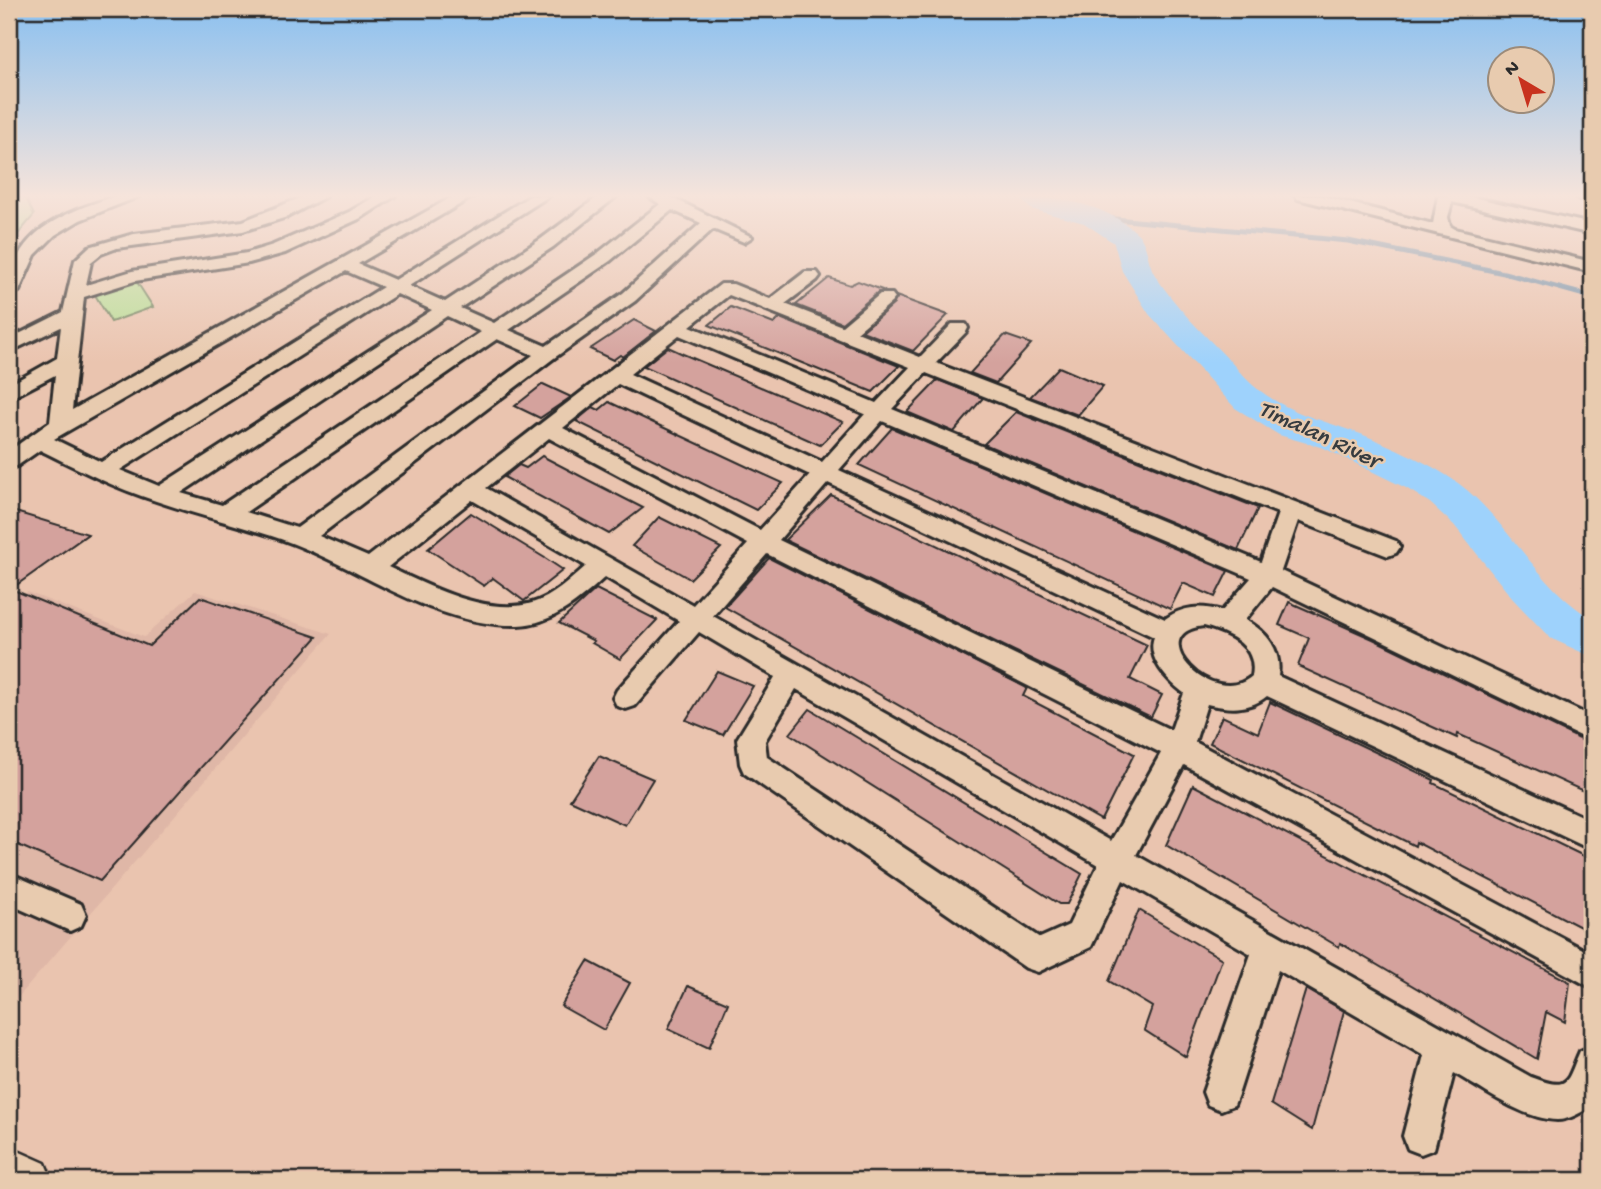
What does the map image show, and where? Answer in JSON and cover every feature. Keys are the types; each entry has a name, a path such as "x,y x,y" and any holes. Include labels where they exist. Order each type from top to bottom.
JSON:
{"main road":[{"path":"9,1171 28,1180"}],"street":[{"path":"9,292 30,251"},
{"path":"60,425 71,315 83,260 90,251"},
{"path":"75,294 132,276 249,258 271,251"},
{"path":"9,461 60,425 370,251"},
{"path":"101,472 453,251"},
{"path":"162,495 534,251"},
{"path":"226,514 610,251"},
{"path":"301,537 547,354 629,297 679,251"},
{"path":"1527,251 1592,267"},
{"path":"347,265 547,354"},
{"path":"773,305 811,276"},
{"path":"371,567 727,288 1388,547"},
{"path":"845,333 886,299"},
{"path":"9,346 71,315"},
{"path":"677,327 1268,575 1592,730"},
{"path":"626,698 878,412 958,328"},
{"path":"9,393 66,361"},
{"path":"615,375 1168,632"},
{"path":"547,428 763,542 1179,748 1592,972"},
{"path":"40,441 101,472 162,495 301,537 371,567 415,590 481,613 518,615 541,612 567,596 603,565"},
{"path":"470,489 1520,1091 1554,1104 1573,1100 1588,1087 1592,1063"},
{"path":"1228,622 1268,575 1291,509"},
{"path":"1204,616 1228,622 1253,638 1267,660 1264,682 1248,695 1225,698 1198,690 1176,673 1165,652 1168,632 1182,620 1204,616"},
{"path":"791,674 751,739 754,764 1038,956 1080,936 1117,860 1179,748 1198,690"},
{"path":"1264,682 1592,836"},
{"path":"9,887 70,915"},
{"path":"1221,1092 1269,948"},
{"path":"1421,1136 1443,1047"}],"shaded area":[{"path":"195,591 331,634 9,1008 9,605 27,592 144,637"}],"green space":[{"path":"135,279 153,307 111,322 94,293"}],"building":[{"path":"829,278 850,285 858,281 885,291 878,292 842,323 796,305"},
{"path":"896,296 948,315 913,351 862,331 894,304"},
{"path":"731,307 774,324 780,318 899,366 873,392 709,325"},
{"path":"634,320 656,331 623,357 620,355 613,360 590,349"},
{"path":"1005,335 1031,344 996,383 970,373"},
{"path":"668,347 843,422 820,445 644,366"},
{"path":"1059,367 1103,386 1078,415 1030,397"},
{"path":"938,380 983,398 954,432 907,412"},
{"path":"543,384 571,397 540,418 515,406"},
{"path":"609,402 783,483 756,510 576,421 593,407 599,410"},
{"path":"1016,412 1258,508 1238,550 984,444"},
{"path":"892,428 1228,571 1215,597 1183,583 1170,609 859,465"},
{"path":"542,456 643,508 609,534 504,477 519,465 526,468"},
{"path":"831,495 1147,645 1130,679 1162,695 1151,717 785,540"},
{"path":"9,510 88,534 11,589 149,646 200,597 317,637 100,881 9,841"},
{"path":"471,513 563,570 524,601 493,578 484,586 428,549"},
{"path":"659,517 721,548 690,579 632,546"},
{"path":"769,558 1027,688 1023,696 1134,754 1101,820 725,607"},
{"path":"596,589 657,620 620,659 592,643 594,641 559,623"},
{"path":"1289,602 1373,639 1592,745 1592,795 1298,666 1309,638 1279,625"},
{"path":"717,671 753,686 723,735 686,720"},
{"path":"1270,702 1434,780 1433,783 1592,860 1592,933 1416,842 1415,846 1210,743 1222,716 1258,733"},
{"path":"810,709 1082,874 1067,904 1059,904 790,734"},
{"path":"599,756 653,779 625,825 570,800"},
{"path":"1193,785 1570,982 1565,1022 1546,1012 1537,1059 1166,845"},
{"path":"1139,910 1222,959 1186,1057 1144,1030 1152,1007 1109,981"},
{"path":"588,961 630,983 604,1030 561,1006"},
{"path":"688,986 728,1003 709,1048 668,1029"},
{"path":"1306,989 1344,1011 1312,1130 1271,1104"}],"waterway":[{"name":"Timalan River","path":"1131,251 1137,271 1160,307 1248,400 1292,426 1337,439 1420,478 1444,493 1468,515 1527,586 1566,625 1592,639"},
{"path":"1399,251 1504,273 1592,297"}]}
